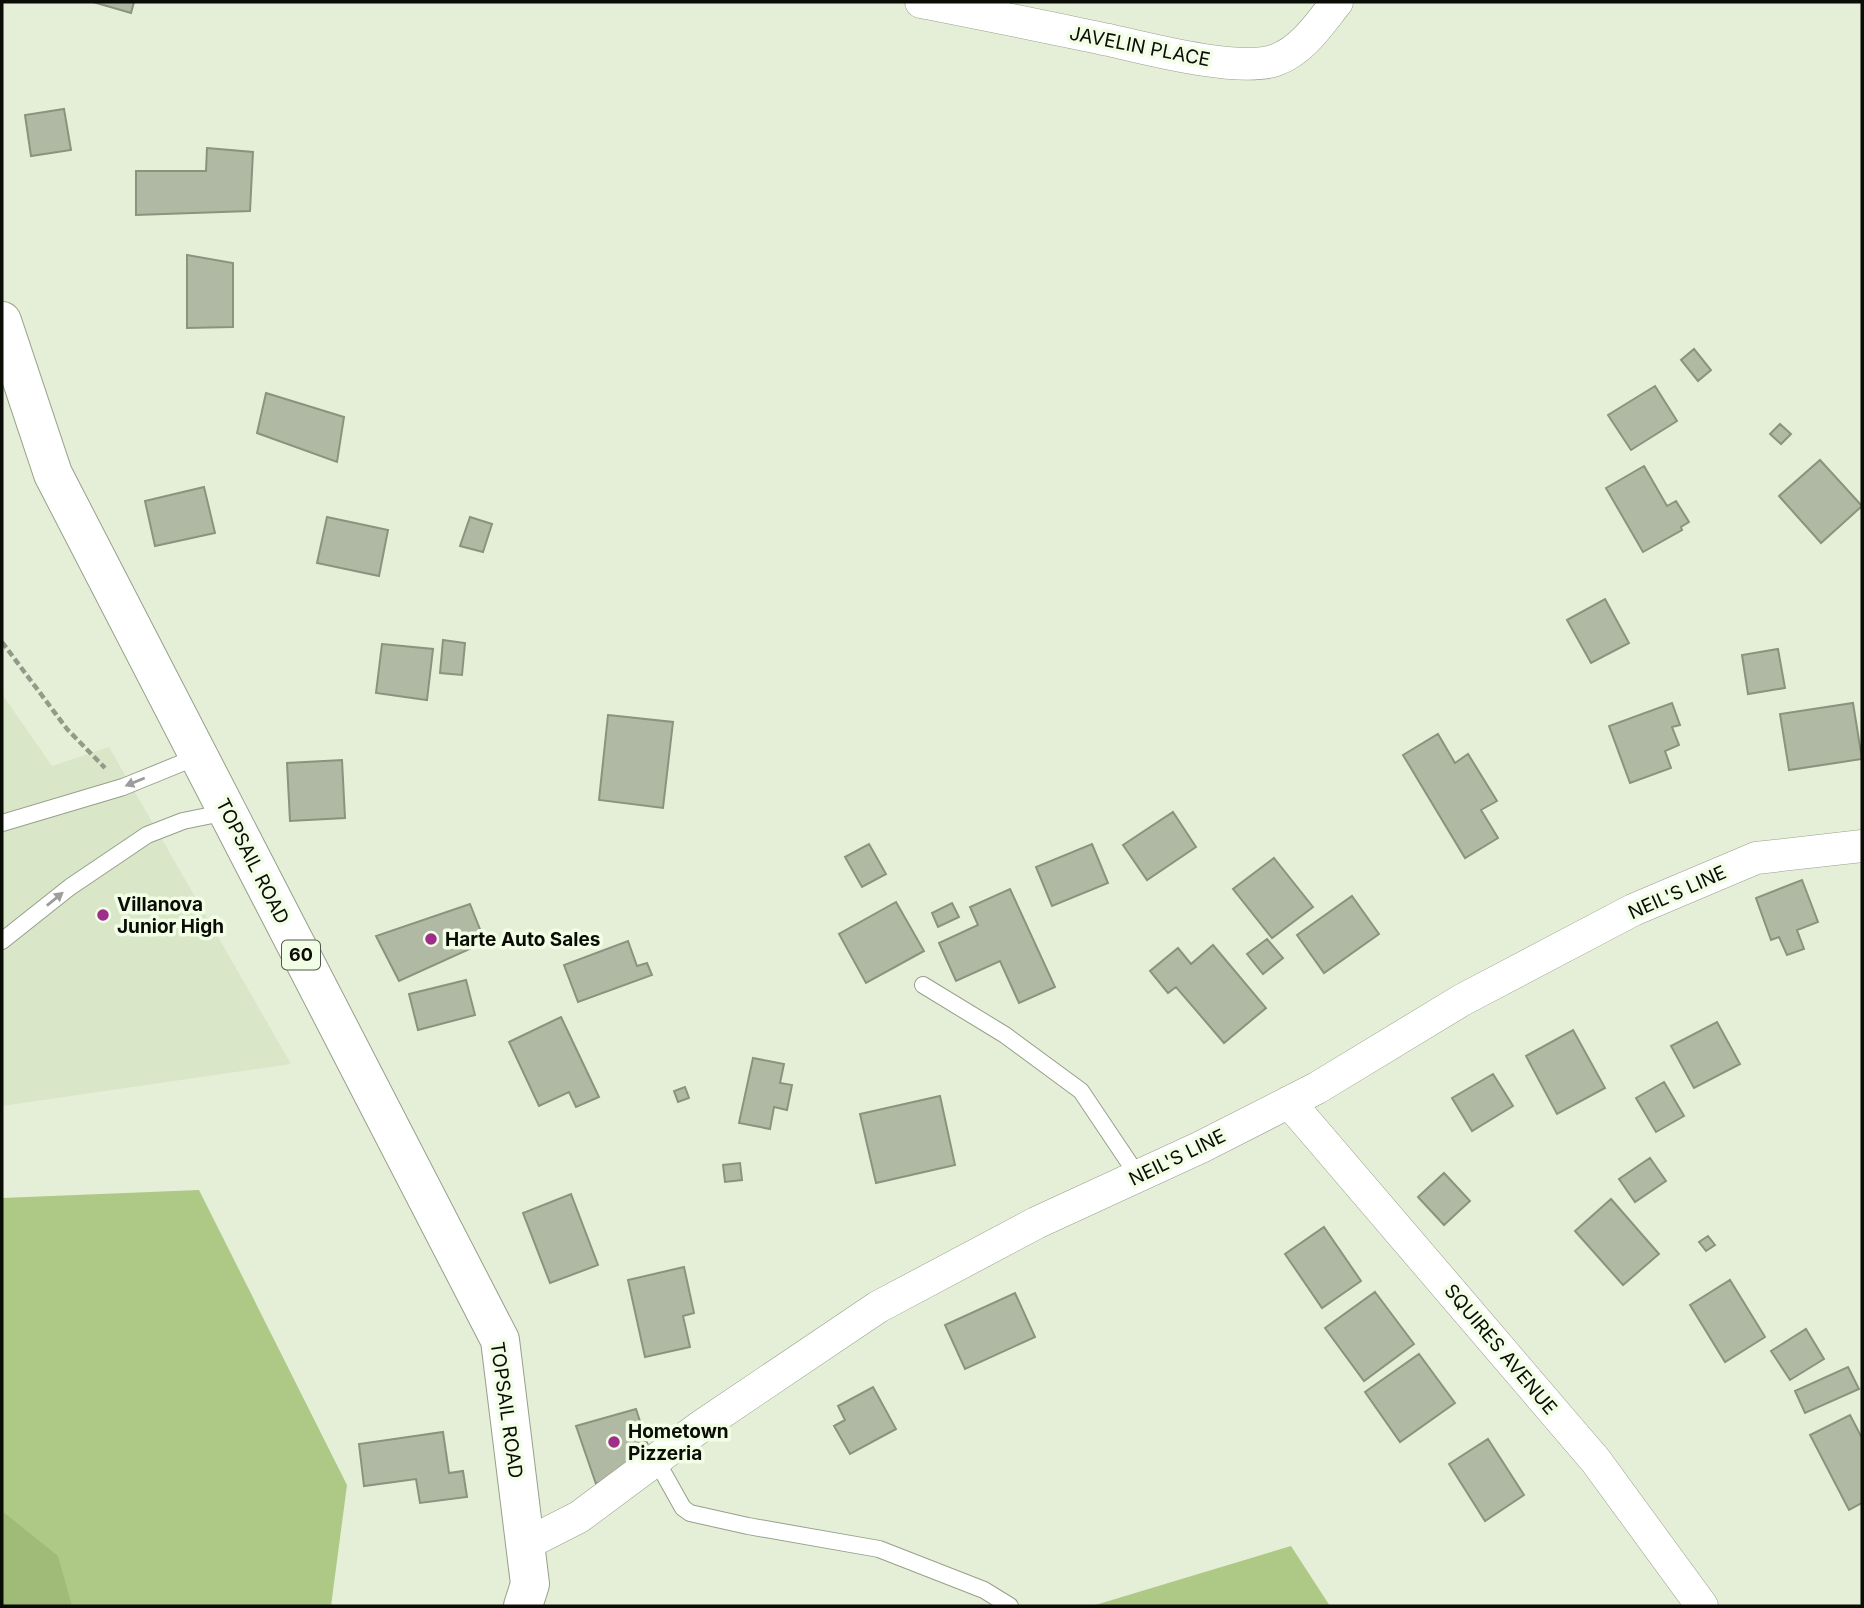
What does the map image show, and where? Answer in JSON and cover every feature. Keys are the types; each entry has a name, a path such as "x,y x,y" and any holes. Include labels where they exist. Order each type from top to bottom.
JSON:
{"main road":[{"name":"TOPSAIL ROAD","path":"2,321 53,474 500,1340 530,1584 523,1606"}],"street":[{"name":"JAVELIN PLACE","path":"921,2 1170,53 1233,63 1274,61 1290,54 1337,2"},
{"name":"NEIL'S LINE","path":"526,1544 579,1517 700,1427 878,1307 1036,1223 1139,1176 1317,1088 1462,1000 1633,910 1756,858 1862,846"},
{"name":"SQUIRES AVENUE","path":"1289,1102 1596,1461 1702,1606"}],"lane":[{"path":"2,823 123,787 199,757"},
{"path":"2,942 70,887 147,835 183,821 227,812"},
{"path":"923,985 1005,1035 1081,1090 1139,1176"},
{"path":"656,1460 682,1508 690,1513 878,1549 985,1590 1010,1606"}],"path":[{"path":"2,642 67,729 123,787"}],"shaded area":[{"name":"Villanova Junior High","path":"2,694 52,766 109,747 291,1064 2,1106"},
{"path":"199,1190 347,1485 331,1606 2,1606 2,1198"},
{"path":"2,1511 58,1556 72,1606 2,1606"},
{"path":"1291,1546 1330,1606 1092,1606"}],"building":[{"path":"93,2 134,2 131,13"},
{"path":"64,109 71,150 31,156 25,115"},
{"path":"207,148 253,152 250,211 136,215 136,171 206,171"},
{"path":"187,255 233,263 233,327 187,328"},
{"path":"1694,349 1711,370 1698,381 1681,360"},
{"path":"1655,386 1677,421 1631,450 1608,415"},
{"path":"266,393 344,417 337,462 257,433"},
{"path":"1780,424 1791,434 1781,444 1770,434"},
{"path":"1820,460 1862,506 1821,543 1779,496"},
{"path":"1644,466 1667,506 1676,501 1689,522 1681,527 1682,530 1643,552 1606,488"},
{"path":"204,487 215,533 155,546 145,501"},
{"path":"327,517 388,530 379,576 317,563"},
{"path":"470,517 492,524 483,552 460,546"},
{"path":"1605,599 1629,643 1591,663 1567,620"},
{"path":"443,640 465,643 462,675 440,673"},
{"path":"382,644 433,649 427,700 376,693"},
{"path":"1778,649 1785,688 1748,694 1742,655"},
{"path":"1672,703 1680,725 1672,727 1679,745 1665,751 1671,768 1630,783 1609,726"},
{"path":"1853,703 1862,759 1789,770 1780,714"},
{"path":"608,715 673,722 663,808 599,800"},
{"path":"1438,734 1455,763 1468,754 1497,801 1481,810 1498,838 1465,858 1403,755"},
{"path":"342,760 345,818 290,821 287,763"},
{"path":"1173,812 1196,847 1147,880 1123,845"},
{"path":"869,844 886,874 862,887 845,857"},
{"path":"1092,844 1108,883 1052,906 1036,867"},
{"path":"1274,858 1313,907 1272,938 1233,889"},
{"path":"1802,880 1818,922 1797,930 1804,949 1787,955 1779,937 1771,940 1756,898"},
{"path":"1010,889 1055,987 1019,1003 1000,961 956,981 939,943 978,925 970,907"},
{"path":"1352,896 1379,934 1324,973 1297,935"},
{"path":"896,902 924,951 866,983 839,934"},
{"path":"952,903 959,917 938,927 932,913"},
{"name":"Harte Auto Sales","path":"470,904 485,942 399,981 376,936"},
{"path":"1267,939 1283,958 1263,974 1247,954"},
{"path":"628,941 637,966 647,963 652,975 578,1002 564,965"},
{"path":"1213,945 1266,1008 1224,1043 1176,987 1168,993 1150,971 1178,948 1191,964"},
{"path":"466,980 475,1015 418,1030 409,994"},
{"path":"561,1017 599,1097 576,1107 569,1092 539,1106 509,1042"},
{"path":"1717,1022 1740,1064 1694,1088 1671,1046"},
{"path":"1573,1030 1605,1088 1557,1114 1526,1056"},
{"path":"753,1058 784,1064 780,1083 792,1085 787,1110 774,1107 770,1129 739,1123"},
{"path":"1493,1074 1513,1106 1472,1131 1452,1098"},
{"path":"1664,1082 1684,1116 1656,1132 1636,1098"},
{"path":"685,1087 689,1098 678,1102 674,1091"},
{"path":"940,1096 955,1165 876,1183 860,1114"},
{"path":"1650,1158 1666,1181 1635,1202 1619,1179"},
{"path":"740,1163 742,1180 725,1182 723,1165"},
{"path":"1444,1173 1470,1201 1444,1225 1418,1197"},
{"path":"571,1194 598,1265 550,1283 523,1213"},
{"path":"1611,1199 1659,1254 1623,1285 1575,1231"},
{"path":"1324,1227 1361,1281 1322,1308 1285,1254"},
{"path":"1708,1236 1715,1245 1706,1251 1699,1242"},
{"path":"684,1267 694,1313 683,1316 690,1347 645,1357 628,1280"},
{"path":"1730,1280 1765,1337 1725,1362 1690,1305"},
{"path":"1375,1292 1414,1344 1364,1381 1325,1328"},
{"path":"1015,1293 1035,1337 965,1369 945,1325"},
{"path":"1806,1329 1824,1359 1790,1380 1771,1351"},
{"path":"1419,1354 1455,1403 1400,1442 1365,1392"},
{"path":"1848,1367 1859,1389 1805,1413 1795,1391"},
{"path":"873,1387 896,1429 850,1454 834,1426 845,1420 838,1406"},
{"name":"Hometown Pizzeria","path":"636,1409 652,1458 596,1484 576,1426"},
{"path":"1850,1415 1862,1438 1862,1503 1849,1510 1810,1435"},
{"path":"443,1432 449,1473 463,1471 467,1497 420,1503 416,1479 364,1486 359,1444"},
{"path":"1488,1439 1524,1495 1485,1521 1449,1464"}],"place":[{"name":"Villanova Junior High","path":"103,915"},
{"name":"Harte Auto Sales","path":"431,939"},
{"name":"Hometown Pizzeria","path":"614,1442"}]}
